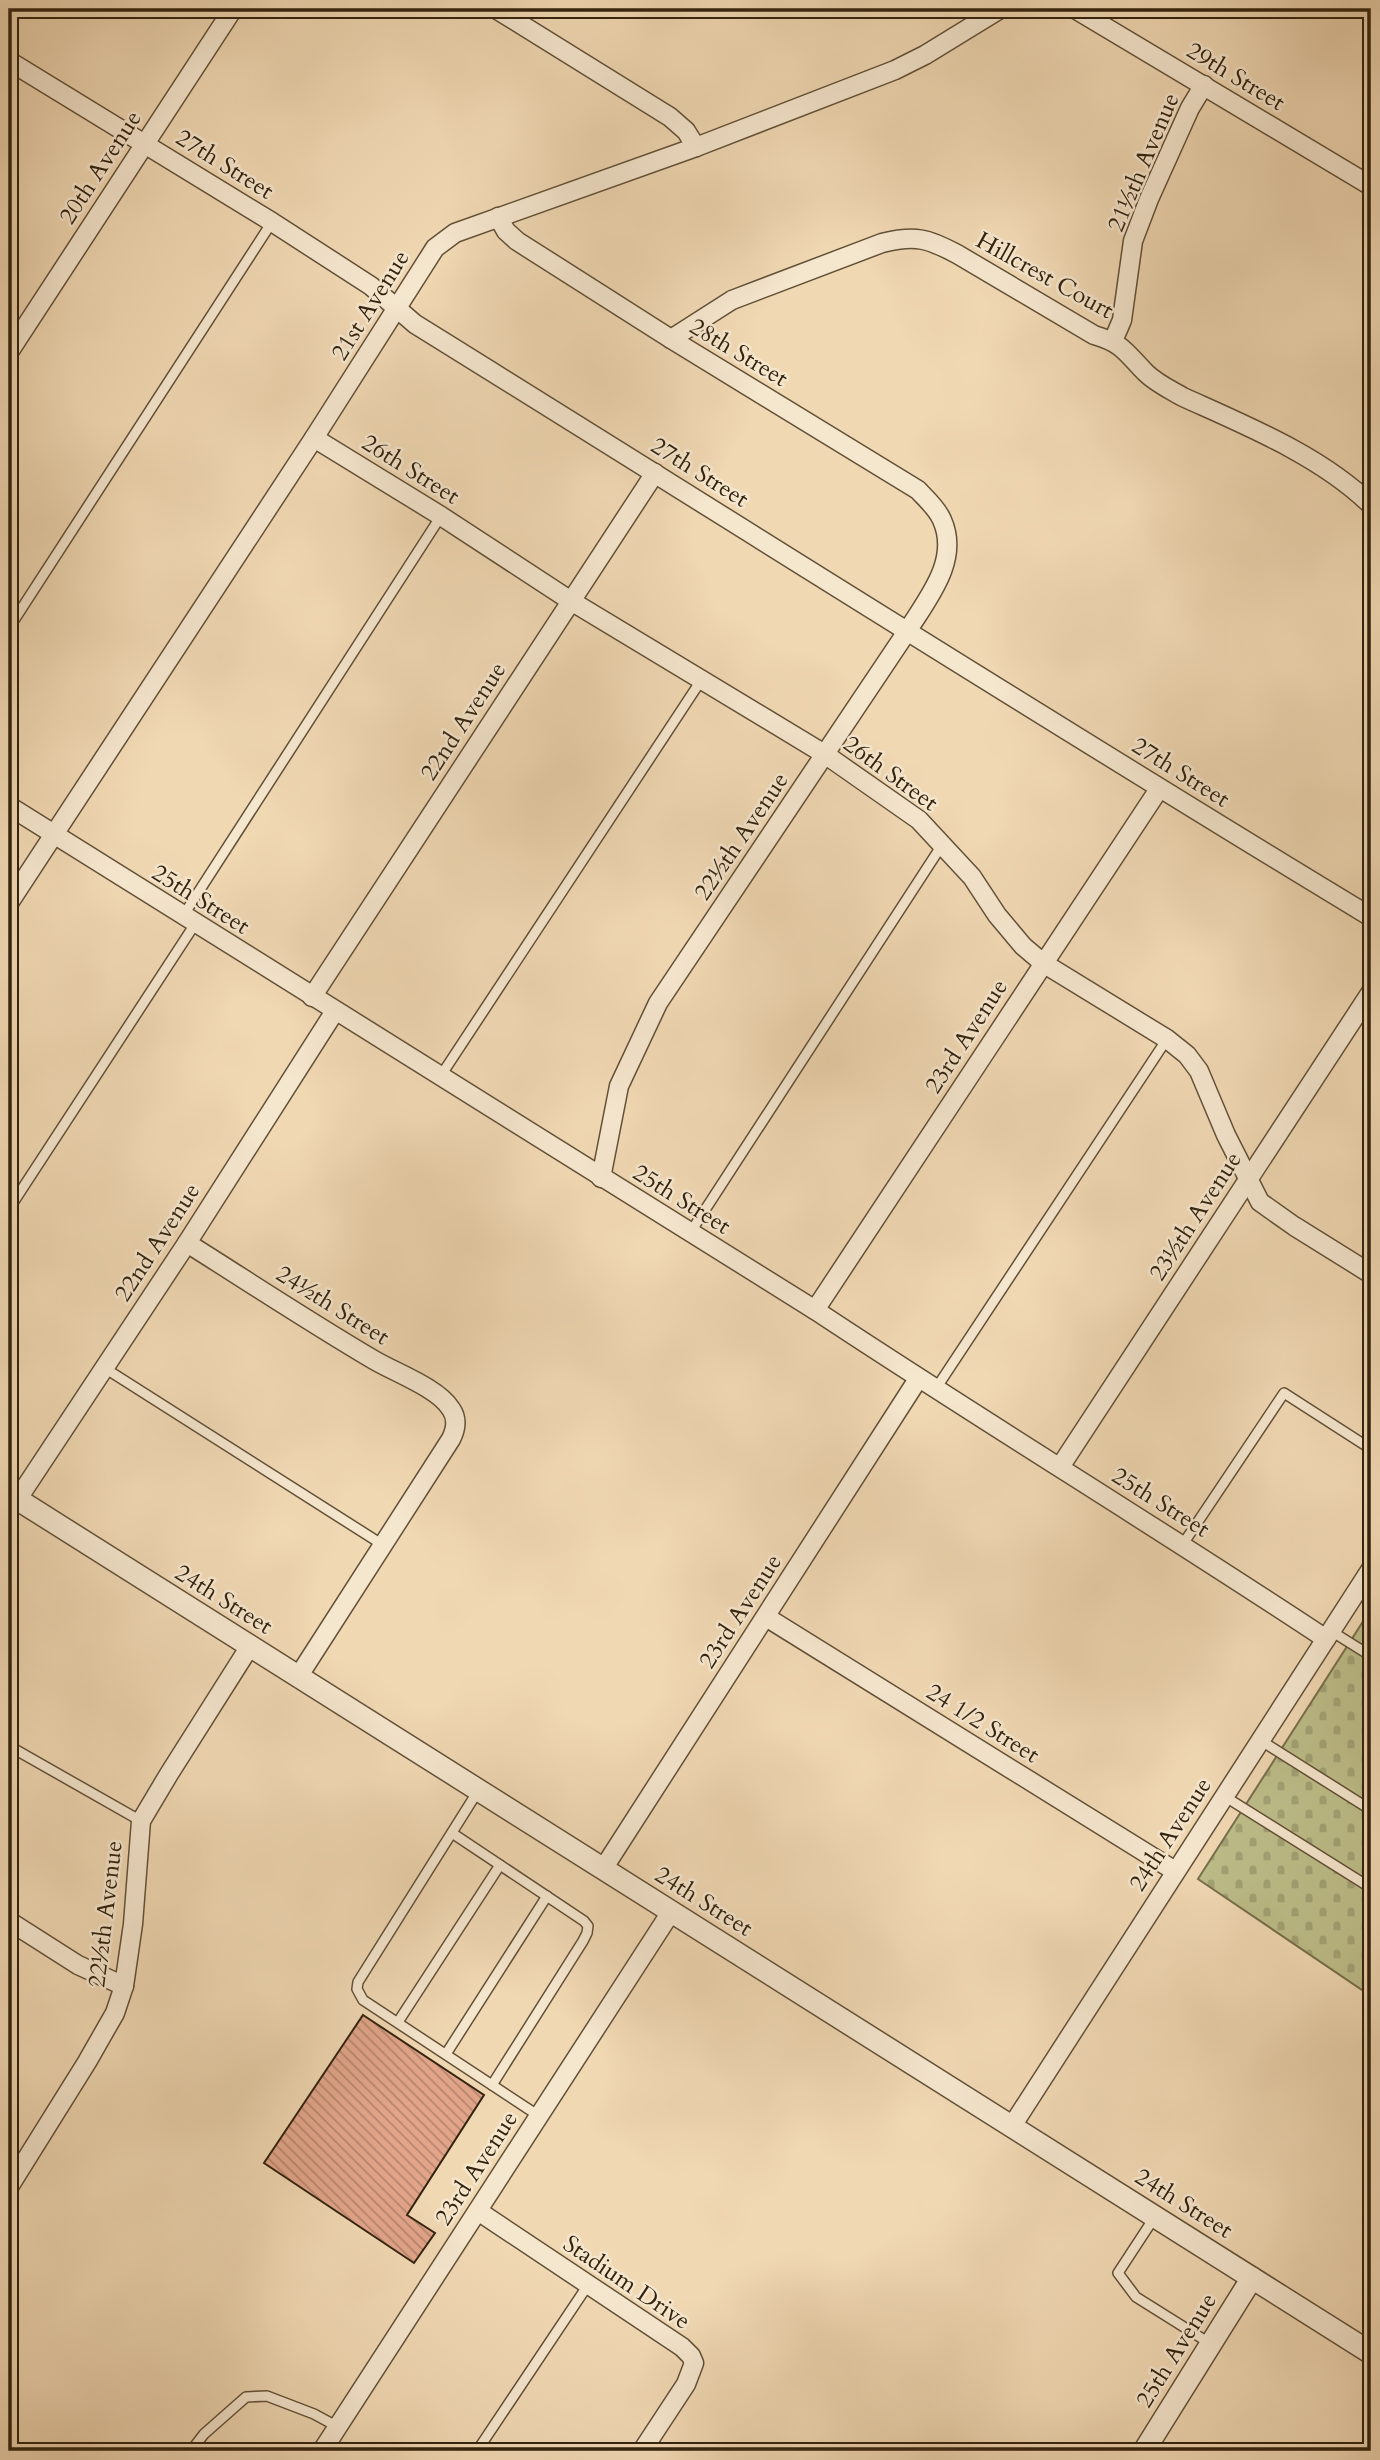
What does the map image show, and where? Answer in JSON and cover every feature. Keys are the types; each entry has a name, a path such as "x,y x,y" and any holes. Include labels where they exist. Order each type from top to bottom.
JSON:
{"street":[{"name":"20th Avenue","path":"9,352 233,9"},
{"path":"496,9 670,117 686,131 696,147"},
{"name":"21st Avenue","path":"9,903 314,438 435,248 445,239 498,217 696,147 895,70 1000,9"},
{"name":"29th Street","path":"1074,9 1371,186"},
{"name":"27th Street","path":"10,63 272,222 371,286 415,324 1159,789 1371,917"},
{"name":"21½th Avenue","path":"1113,341 1122,320 1133,241 1185,119 1204,85"},
{"name":"28th Street","path":"498,217 517,241 918,490 942,519 946,535"},
{"name":"Hillcrest Court","path":"671,339 732,300 851,254 905,237 934,242 1094,335 1113,341 1130,353 1147,374 1183,397 1319,464 1371,505"},
{"name":"26th Street","path":"314,438 441,516 571,601 826,755 919,820 972,877 1011,934 1043,963 1167,1039 1187,1055 1199,1071 1260,1202 1371,1274"},
{"name":"22nd Avenue","path":"312,997 655,473"},
{"name":"22½th Avenue","path":"601,1178 619,1086 658,1003 908,630 937,582 946,559 946,535"},
{"name":"23rd Avenue","path":"815,1310 1159,789"},
{"name":"25th Street","path":"9,806 1329,1635"},
{"name":"23½th Avenue","path":"1060,1467 1371,992"},
{"name":"22nd Avenue","path":"13,1497 187,1243 335,1011"},
{"name":"24½th Street","path":"187,1243 374,1360 435,1394 453,1410 456,1419 451,1439 383,1545"},
{"name":"23rd Avenue","path":"603,1869 918,1379"},
{"name":"24th Street","path":"13,1497 1371,2353"},
{"path":"298,1677 383,1545"},
{"name":"24th Avenue","path":"1012,2126 1371,1569"},
{"name":"24 1/2 Street","path":"766,1617 1175,1871"},
{"name":"22½th Avenue","path":"9,2188 115,2013 124,1986 133,1924 141,1821 250,1646"},
{"name":"23rd Avenue","path":"322,2451 671,1912"},
{"path":"9,1921 78,1965 124,1986"},
{"name":"Stadium Drive","path":"478,2211 682,2347 691,2356 694,2363 686,2384 642,2451"},
{"name":"25th Avenue","path":"1144,2451 1252,2278"}],"lane":[{"path":"9,628 272,222"},
{"path":"9,1209 441,516"},
{"path":"440,1077 702,679"},
{"path":"690,1233 942,845"},
{"path":"935,1390 1167,1039"},
{"path":"103,1367 383,1545"},
{"path":"1183,1544 1284,1393 1371,1449"},
{"path":"1329,1635 1371,1656"},
{"path":"1260,1740 1371,1810"},
{"path":"9,1746 141,1821"},
{"path":"478,1790 358,1982 357,1989 363,2000 539,2116"},
{"path":"1224,1796 1371,1888"},
{"path":"452,1833 588,1926 587,1933 492,2085"},
{"path":"398,2022 500,1865"},
{"path":"446,2054 547,1896"},
{"path":"1155,2216 1118,2273 1136,2297 1211,2344"},
{"path":"477,2451 588,2285"},
{"path":"191,2451 204,2434 246,2397 267,2396 314,2414 338,2427"}],"green space":[{"path":"1371,1609 1371,1996 1198,1879"}],"building":[{"path":"363,2015 484,2095 407,2215 435,2233 414,2263 264,2163"}]}
